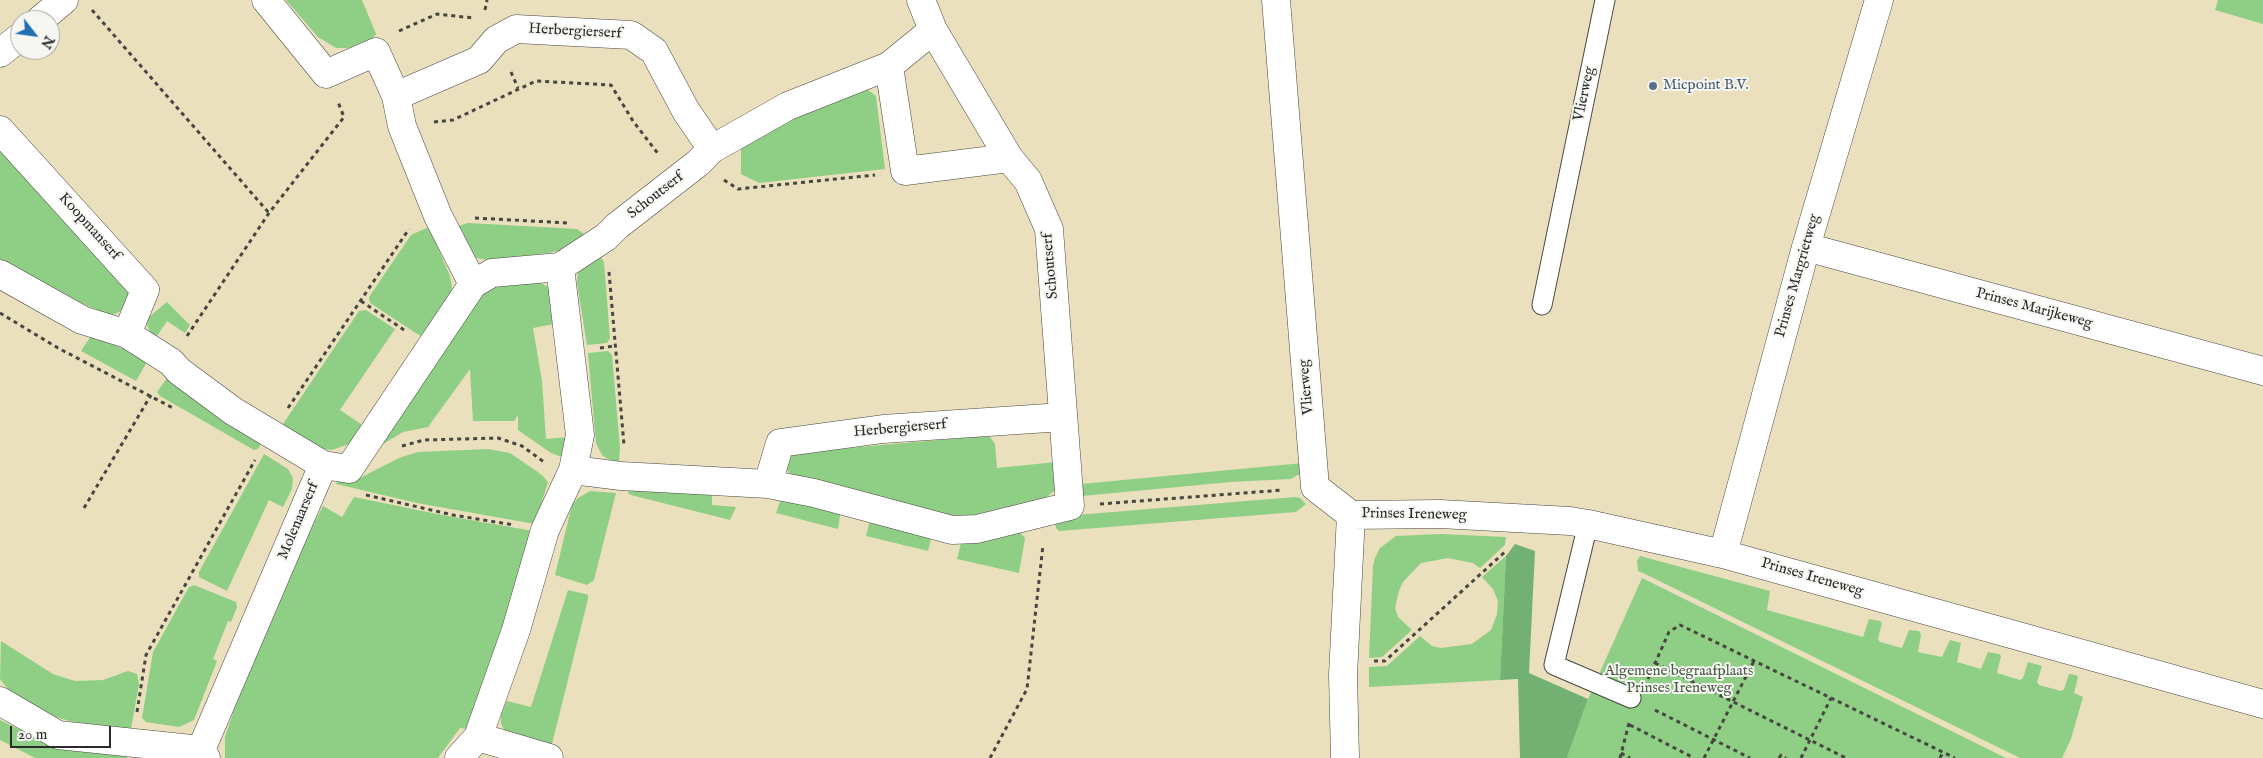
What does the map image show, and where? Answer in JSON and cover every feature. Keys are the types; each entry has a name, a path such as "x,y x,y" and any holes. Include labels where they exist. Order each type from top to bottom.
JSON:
{"street":[{"path":"52,10 64,0"},
{"path":"266,0 326,74 376,52 396,96 402,126 438,216 473,284"},
{"path":"889,66 905,171 1009,158 933,30 921,0"},
{"name":"Vlierweg","path":"1276,0 1315,487"},
{"name":"Prinses Margrietweg","path":"1722,554 1806,247 1879,0"},
{"name":"Herbergierserf","path":"396,96 479,60 496,40 516,29 631,34 654,51 686,111 705,156"},
{"name":"Schoutserf","path":"473,284 492,273 560,267 611,231 705,156 788,106 889,66 933,30"},
{"path":"0,53 10,44"},
{"name":"Koopmanserf","path":"0,130 145,290 128,334"},
{"name":"Schoutserf","path":"1009,158 1028,181 1049,229 1063,417 1058,509"},
{"name":"Prinses Marijkeweg","path":"1806,247 2263,371"},
{"path":"459,758 478,737 516,630 545,530 573,470 580,435 560,267"},
{"path":"0,274 82,320 128,334 171,362 179,371 233,411 264,446 323,465"},
{"name":"Molenaarserf","path":"0,700 58,735 132,743 203,754 323,465 349,469 473,284"},
{"name":"Herbergierserf","path":"768,484 780,443 883,429 1063,417"},
{"path":"573,470 621,476 768,484 814,493 952,530 977,529 1058,509"},
{"path":"1315,487 1350,514 1344,662 1345,758"},
{"name":"Prinses Ireneweg","path":"1350,514 1440,514 1570,521 1588,524 1722,554 2263,704"},
{"path":"478,737 548,758"}],"lane":[{"name":"Vlierweg","path":"1542,306 1605,0"},
{"path":"1588,524 1554,665 1631,698"}],"path":[{"path":"90,7 269,213"},
{"path":"376,52 386,37 437,14 475,18"},
{"path":"84,508 171,362 269,213 344,117 326,74"},
{"path":"402,126 453,120 536,81 610,85 658,155 705,156 738,189 905,171"},
{"path":"132,743 146,656 264,446 410,228 438,216 611,231 624,443 621,476"},
{"path":"361,301 430,348"},
{"path":"393,448 424,440 498,438 522,446 541,461 573,470"},
{"path":"990,758 1027,689 1058,509 1315,487"},
{"path":"1344,662 1385,661 1510,547 1514,518"},
{"path":"1670,632 1680,625 1954,758"},
{"path":"1704,758 1754,661"},
{"path":"1655,662 1846,758"},
{"path":"1631,698 1750,758"},
{"path":"1801,758 1831,698"},
{"path":"1628,724 1694,758"},
{"path":"1940,758 1943,752"},
{"path":"1621,753 1630,758"},
{"path":"1780,758 1781,755 1786,758"}],"green space":[{"path":"286,0 362,0 376,34 373,38 348,48 336,48 318,37"},
{"path":"2218,0 2263,0 2263,24 2215,10"},
{"path":"864,87 876,96 885,169 759,183 741,174 741,142"},
{"path":"0,144 126,284 129,293 127,302 121,311 115,314 107,314 72,299 0,259"},
{"path":"468,223 577,229 584,234 565,249 549,253 487,260 472,257 455,227"},
{"path":"429,227 450,276 452,288 451,296 422,337 370,303 369,297 411,235"},
{"path":"597,252 604,262 610,338 607,343 587,345 577,283 578,272 583,264"},
{"path":"537,281 550,288 554,324 533,328 542,381 546,439 569,437 565,458 551,453 518,430 518,415 514,421 473,421 470,369 428,427 403,432 383,444 383,441 482,292 492,285"},
{"path":"167,302 190,325 185,333 167,321 157,336 150,332 147,324 149,317"},
{"path":"366,310 395,329 340,410 361,424 360,429 356,438 349,444 332,450 317,448 281,427 359,311"},
{"path":"91,336 145,357 147,362 136,381 81,351"},
{"path":"608,351 612,355 620,448 619,462 613,462 602,455 596,443 588,353"},
{"path":"167,378 172,378 215,414 262,442 258,449 254,450 160,396 157,392"},
{"path":"990,437 995,444 997,468 1056,462 1057,486 1054,491 1044,499 960,518 793,477 787,470 785,463 791,453"},
{"path":"488,449 510,453 542,475 548,482 535,524 417,503 336,484 338,481 358,479 399,458 418,452"},
{"path":"264,454 288,469 293,478 292,489 283,507 269,500 227,591 199,577 199,572"},
{"path":"1303,463 1303,472 1291,479 1231,482 1082,496 1081,484"},
{"path":"628,486 712,493 712,505 736,507 730,520 631,495 628,493"},
{"path":"590,491 616,493 594,580 587,585 555,575 572,505 578,498"},
{"path":"354,497 533,531 506,624 467,729 460,728 438,758 225,758 225,737 242,686 292,565 323,506 342,517"},
{"path":"1300,498 1306,504 1296,512 1059,531 1056,528 1054,519 1076,515"},
{"path":"781,499 837,511 840,515 838,529 776,513"},
{"path":"872,522 929,535 931,539 928,551 866,536 869,524"},
{"path":"1018,530 1025,538 1019,573 957,559 961,543"},
{"path":"1441,534 1506,537 1505,545 1480,568 1473,563 1448,558 1421,563 1403,582 1395,608 1398,617 1412,630 1382,657 1369,658 1373,566 1380,548 1396,536"},
{"path":"1515,544 1535,551 1529,673 1588,699 1567,758 1520,758 1518,679 1500,680 1506,556"},
{"path":"1506,556 1500,680 1369,687 1369,667 1387,666 1420,636 1432,646 1441,648 1472,644 1491,630 1497,614 1498,601 1493,589 1482,577"},
{"path":"1640,556 1770,591 1767,610 1863,637 1869,619 1880,621 1882,623 1878,639 1880,642 1902,648 1909,630 1919,631 1921,635 1918,652 1942,657 1950,640 1961,643 1957,662 1981,669 1988,652 1999,654 2001,656 1997,673 2020,680 2023,678 2028,662 2042,666 2037,682 2039,685 2061,691 2064,689 2069,674 2076,675 2078,677 2074,693 2083,697 2071,739 2062,758 2020,758 1638,571 1637,561"},
{"name":"Algemene begraafplaats Prinses Ireneweg","path":"1642,578 2006,758 1567,758 1588,699"},
{"path":"194,585 236,602 237,607 231,622 228,621 213,659 217,661 194,720 179,727 146,722 142,718 153,652 189,587"},
{"path":"568,590 588,595 588,599 551,748 505,732 501,723 501,715 507,701 531,707"},
{"path":"1,641 53,674 75,681 103,680 128,671 137,674 139,684 131,729 73,722 56,717 11,693 0,679"},
{"path":"0,720 41,740 74,750 127,756 127,758 35,758 0,740"}],"place":[{"name":"Micpoint B.V.","path":"1653,86"}]}
